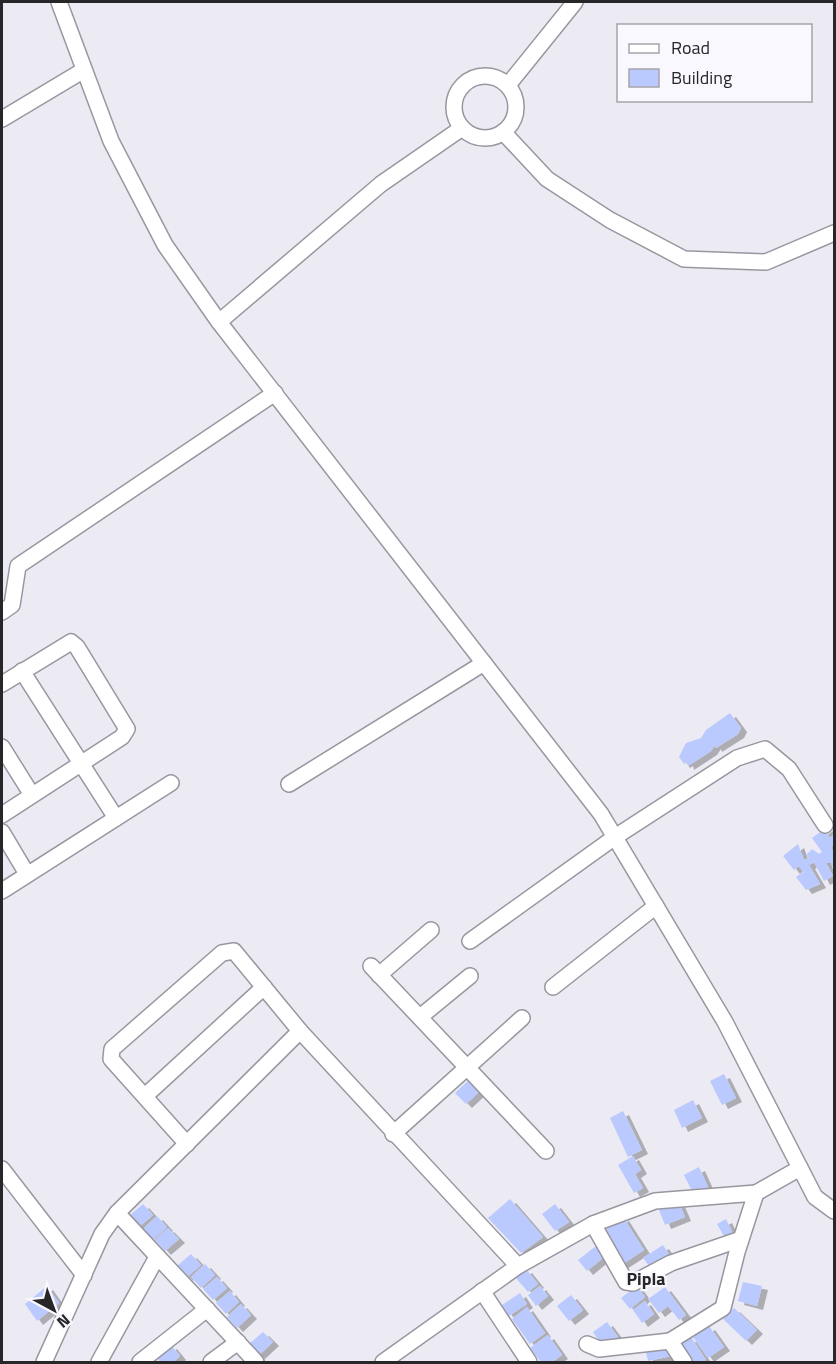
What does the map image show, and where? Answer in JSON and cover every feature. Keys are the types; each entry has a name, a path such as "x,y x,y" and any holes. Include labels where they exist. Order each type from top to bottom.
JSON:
{"street":[{"path":"59,2 111,141 165,245 219,322 601,814 725,1022 815,1197 834,1211"},
{"path":"508,85 575,2"},
{"path":"2,120 84,70"},
{"path":"478,76 499,78 508,85 516,104 516,115 503,132 486,138 477,137 462,128 454,108 460,88 478,76"},
{"path":"219,322 381,184 462,128"},
{"path":"503,132 547,179 610,220 684,259 766,262 834,233"},
{"path":"2,612 12,605 18,567 275,393"},
{"path":"2,684 71,642 77,646 128,729 122,737 2,814"},
{"path":"289,784 484,663"},
{"path":"22,671 116,818"},
{"path":"2,747 32,795"},
{"path":"470,941 615,837 737,758 765,749 789,769 825,825"},
{"path":"2,891 171,783"},
{"path":"2,832 27,874"},
{"path":"553,987 656,906"},
{"path":"431,930 375,970 546,1151"},
{"path":"187,1144 111,1059 112,1049 222,953 234,951 300,1031 393,1134 518,1266"},
{"path":"420,1017 470,976"},
{"path":"145,1096 264,987"},
{"path":"393,1134 522,1018"},
{"path":"44,1362 102,1234 117,1213 300,1031"},
{"path":"383,1362 518,1266 593,1224 655,1200 756,1193 800,1168"},
{"path":"2,1169 84,1275"},
{"path":"587,1344 599,1349 670,1341 723,1308 756,1193"},
{"path":"117,1213 256,1362"},
{"path":"593,1224 626,1282 633,1283 671,1263 741,1239"},
{"path":"99,1362 157,1257"},
{"path":"482,1292 529,1362"},
{"path":"140,1362 207,1309"},
{"path":"670,1341 684,1362"},
{"path":"211,1362 237,1342"}],"building":[{"path":"730,713 741,728 738,734 716,748 715,745 711,751 688,766 687,762 684,764 679,757 686,743 701,738 706,730"},
{"path":"827,827 829,838 834,835 834,845 831,847 834,854 834,870 831,863 826,863 833,876 824,881 814,862 809,865 820,884 806,890 796,877 803,872 799,866 794,870 783,856 798,844 804,860 809,858 806,855 812,849 819,854 822,852 812,838"},
{"path":"724,1074 736,1098 722,1105 710,1081"},
{"path":"472,1077 483,1088 466,1104 455,1093"},
{"path":"693,1100 702,1118 682,1128 674,1110"},
{"path":"623,1111 642,1150 628,1157 610,1118"},
{"path":"633,1156 641,1170 635,1174 643,1188 634,1193 618,1165"},
{"path":"699,1167 708,1187 693,1193 684,1175"},
{"path":"510,1199 543,1237 521,1253 488,1218"},
{"path":"679,1203 685,1217 665,1225 659,1210"},
{"path":"143,1204 153,1215 139,1227 129,1216"},
{"path":"555,1204 569,1222 555,1231 542,1214"},
{"path":"157,1216 167,1227 153,1240 143,1229"},
{"path":"623,1217 644,1250 621,1265 600,1232"},
{"path":"726,1219 734,1236 726,1240 717,1224"},
{"path":"168,1228 179,1239 165,1251 155,1240"},
{"path":"663,1245 672,1259 653,1271 643,1258"},
{"path":"596,1246 604,1257 587,1271 578,1260"},
{"path":"191,1254 201,1265 187,1277 177,1266"},
{"path":"205,1264 215,1275 201,1288 191,1277"},
{"path":"526,1269 538,1284 528,1292 515,1277"},
{"path":"217,1277 227,1288 213,1300 203,1289"},
{"path":"743,1282 762,1286 757,1306 738,1301"},
{"path":"47,1286 59,1303 37,1321 25,1304"},
{"path":"540,1286 548,1296 536,1306 528,1295"},
{"path":"637,1286 645,1297 630,1309 621,1298"},
{"path":"665,1287 686,1315 679,1320 668,1306 659,1313 648,1299"},
{"path":"230,1291 239,1302 226,1314 216,1303"},
{"path":"520,1293 527,1304 509,1316 502,1305"},
{"path":"571,1295 583,1310 569,1321 557,1306"},
{"path":"645,1301 654,1314 642,1323 633,1310"},
{"path":"241,1304 251,1315 237,1328 227,1317"},
{"path":"527,1307 545,1333 530,1344 512,1319"},
{"path":"734,1308 757,1330 746,1341 723,1319"},
{"path":"607,1322 618,1337 603,1347 593,1332"},
{"path":"709,1326 724,1347 708,1358 693,1337"},
{"path":"263,1332 273,1342 259,1355 249,1344"},
{"path":"548,1335 562,1355 552,1362 541,1362 530,1348"},
{"path":"691,1337 706,1360 703,1362 688,1362 677,1347"},
{"path":"669,1344 671,1356 648,1361 645,1348"},
{"path":"171,1345 180,1356 173,1362 161,1362 157,1358"}],"district":[{"name":"Pipla","path":"646,1279"}]}
